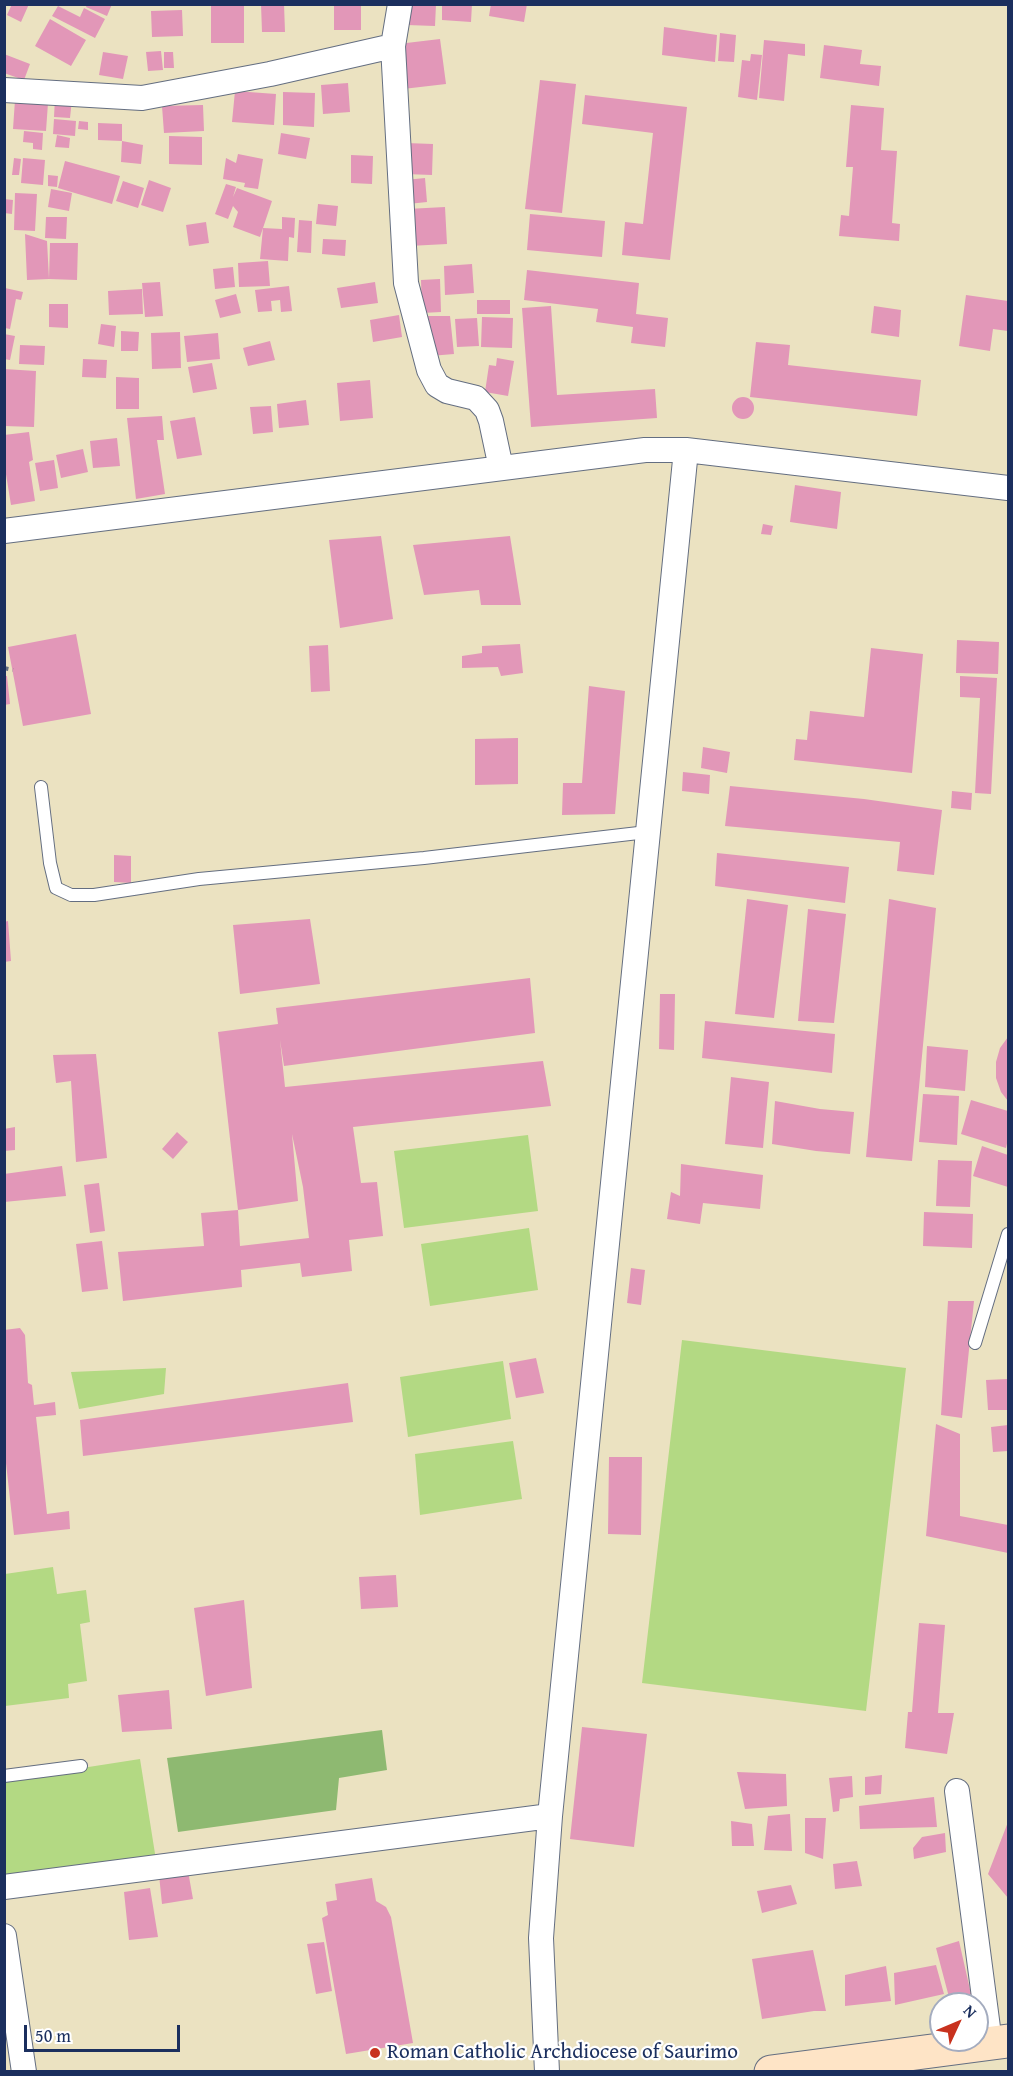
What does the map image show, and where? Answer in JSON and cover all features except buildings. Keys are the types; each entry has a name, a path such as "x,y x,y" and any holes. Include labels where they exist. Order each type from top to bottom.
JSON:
{"main road":[{"path":"771,2072 999,2042"}],"street":[{"path":"400,4 393,46 406,283 429,370 437,385 447,391 476,398 487,410 501,468"},
{"path":"4,90 142,98 270,74 393,46"},
{"path":"4,531 645,450 686,450 1008,488"},
{"path":"547,2072 541,1938 550,1816 686,450"},
{"path":"957,1791 999,2042"},
{"path":"4,1887 550,1816"},
{"path":"4,1936 24,2072"}],"lane":[{"path":"41,787 50,863 56,888 71,895 94,895 199,879 424,858 647,832"},
{"path":"975,1342 1008,1234"},
{"path":"4,1776 81,1766"}],"path":[{"path":"4,668 13,670"}],"green space":[{"path":"528,1135 538,1211 404,1228 394,1151"},
{"path":"529,1228 538,1290 430,1306 421,1244"},
{"path":"682,1340 906,1368 866,1711 642,1683"},
{"path":"503,1361 511,1419 408,1437 400,1377"},
{"path":"166,1368 164,1394 79,1409 71,1372"},
{"path":"513,1441 522,1499 420,1515 415,1454"},
{"path":"53,1567 57,1594 86,1590 90,1622 80,1624 87,1681 68,1684 69,1698 5,1706 5,1574"},
{"path":"382,1730 387,1770 339,1778 336,1810 178,1832 167,1758"},
{"path":"140,1759 156,1860 5,1883 5,1780"}],"place":[{"name":"Roman Catholic Archdiocese of Saurimo","path":"375,2053"}]}
